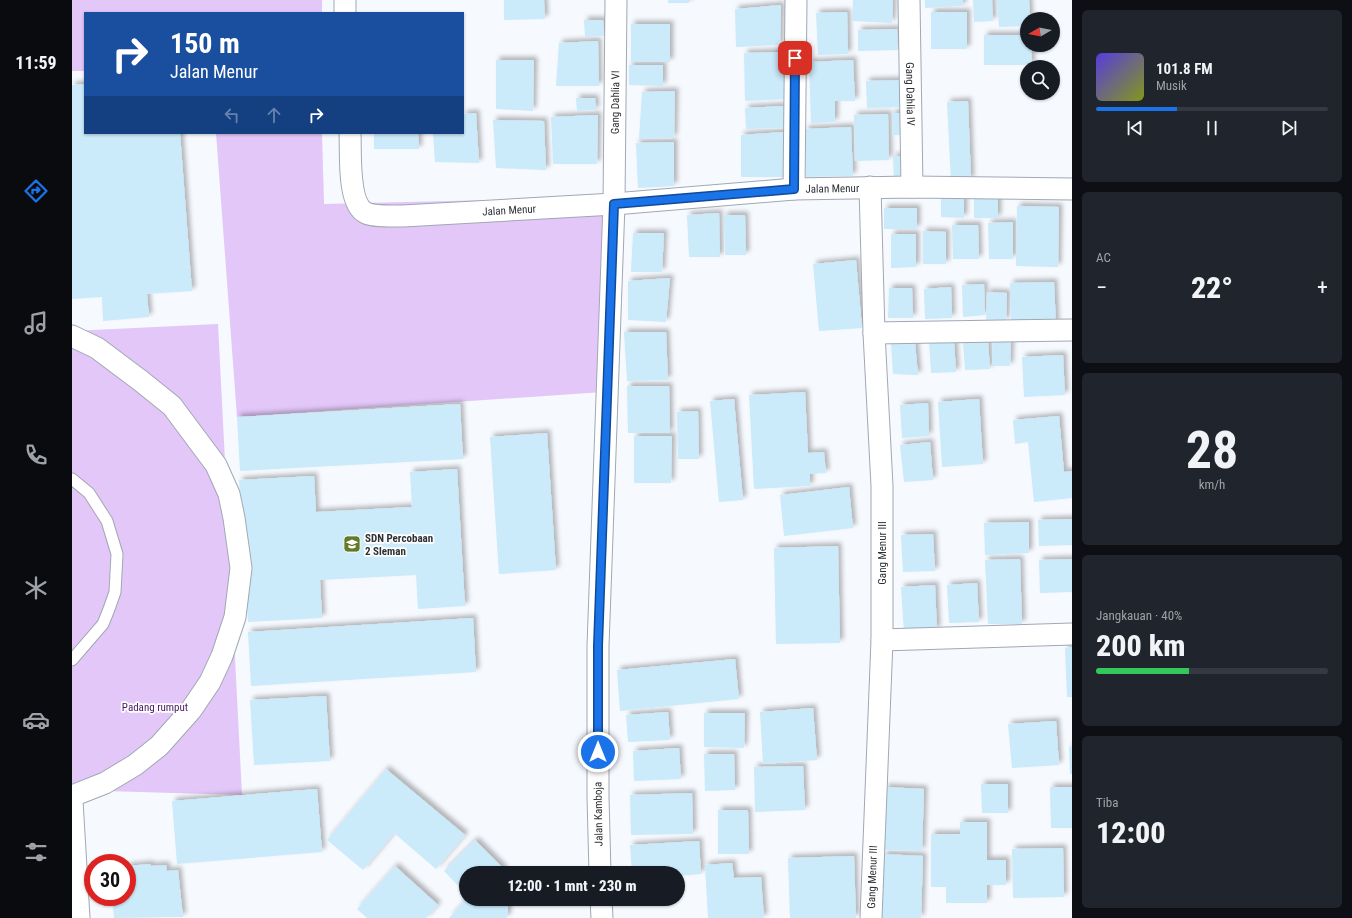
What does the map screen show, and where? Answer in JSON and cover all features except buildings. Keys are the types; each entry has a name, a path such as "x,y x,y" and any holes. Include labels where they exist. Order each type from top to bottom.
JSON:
{"street":[{"path":"345,0 345,12"},
{"name":"Gang Dahlia VI","path":"614,204 616,0"},
{"path":"794,189 796,0"},
{"name":"Gang Dahlia IV","path":"909,0 912,188"},
{"name":"Jalan Menur","path":"350,134 354,199 360,209 367,214 380,215 403,216 614,204 794,189 1072,189"},
{"name":"Gang Menur III","path":"870,188 874,332 882,486 882,640 871,918"},
{"name":"Jalan Kamboja","path":"600,866 598,797 598,646 614,204"},
{"path":"874,332 1072,330"},
{"path":"72,336 97,348 172,406 216,465 228,494 235,524 241,568 235,617 222,656 210,682 191,710 159,746 135,765 105,783 72,796"},
{"path":"882,640 1072,634"},
{"path":"72,801 79,918"},
{"path":"601,906 602,918"}],"lane":[{"path":"72,479 89,493 107,521 117,554 117,560 115,592 103,624 72,660"}],"green space":[{"path":"72,0 322,0 322,12 84,12 84,71 72,71"},
{"path":"216,134 322,134 324,204 613,197 603,392 237,417"},
{"name":"Padang rumput","path":"218,324 242,795 72,790 72,331"}],"place":[{"name":"SDN Percobaan 2 Sleman","path":"352,544"}],"route":[{"path":"598,752 598,646 614,204 794,189 795,58"}]}
